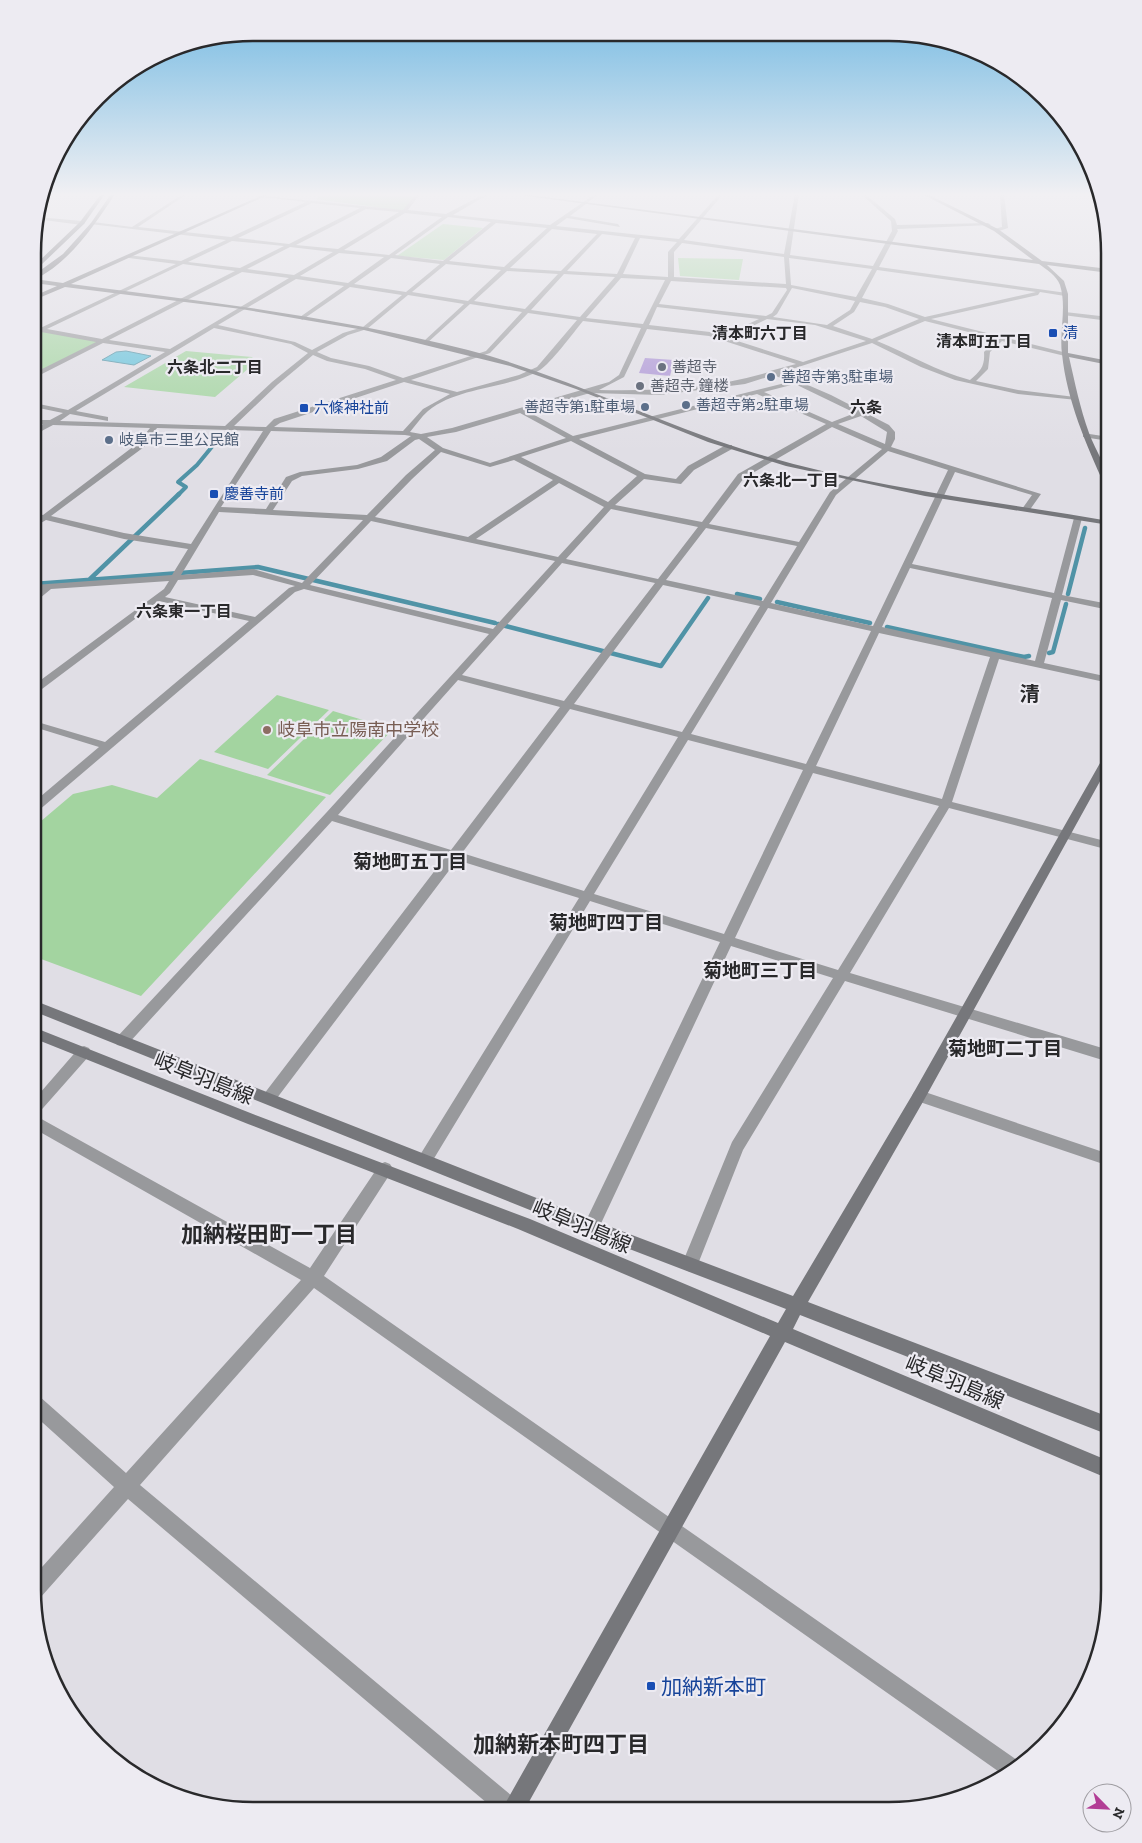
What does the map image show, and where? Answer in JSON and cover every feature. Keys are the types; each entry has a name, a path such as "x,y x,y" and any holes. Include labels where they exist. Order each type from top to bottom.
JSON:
{"street":[{"path":"41,280 365,328 481,355 535,372 703,438 772,460 849,480 1101,522"},
{"path":"41,295 75,280"},
{"path":"41,330 146,280"},
{"path":"41,372 220,280"},
{"path":"41,429 289,280"},
{"path":"314,280 582,319 710,331 803,364"},
{"path":"302,318 355,280"},
{"path":"228,426 313,351 351,331 365,328 425,280"},
{"path":"426,342 493,280"},
{"path":"41,685 167,591 216,510 270,428 277,421 359,396 402,379 417,376 488,352 556,280"},
{"path":"405,433 425,410 457,394 535,372 616,280"},
{"path":"268,512 289,479 300,474 358,467 384,459 413,438 453,430 599,388 622,376 645,325 668,280"},
{"path":"686,280 789,286 858,299 886,305 1000,339 1101,361"},
{"path":"724,337 774,314 790,290 789,280"},
{"path":"829,326 852,311 868,280"},
{"path":"967,280 1065,294"},
{"path":"1060,280 1065,294 1065,354 1086,435 1101,468"},
{"path":"586,391 660,393 745,382 872,341 926,318 1044,292"},
{"path":"655,305 720,315 768,317 829,326 872,341 924,367 1003,389 1075,398"},
{"path":"1064,314 1101,318"},
{"path":"212,326 293,343 329,360 366,367 457,394"},
{"path":"41,333 170,350"},
{"path":"972,381 985,371 988,364 987,352 1000,339"},
{"path":"425,1160 833,494 887,448 891,439 891,432 886,427 861,413 772,372"},
{"path":"41,422 154,427 228,426 405,433 420,436 440,450 490,464 572,438 796,382"},
{"path":"758,392 887,448 1037,494 1026,509"},
{"path":"41,406 116,422 123,426"},
{"path":"520,410 643,476 678,482 691,468 730,447"},
{"path":"269,1098 741,476 832,424 861,413"},
{"path":"41,520 141,445 154,427"},
{"path":"1086,435 1101,438"},
{"path":"41,802 292,590 304,586 408,477 440,450"},
{"path":"515,457 609,506 802,545"},
{"path":"590,1227 953,468"},
{"path":"122,1041 330,816 609,506 637,479 643,476"},
{"path":"468,540 558,480"},
{"path":"216,510 368,518 1101,678"},
{"path":"41,515 124,536 194,547"},
{"path":"1039,665 1078,518"},
{"path":"906,565 1101,606"},
{"path":"41,587 254,572 494,632"},
{"path":"41,594 50,586"},
{"path":"158,598 256,620"},
{"path":"690,1264 737,1147 946,804 995,655"},
{"path":"455,676 1101,844"},
{"path":"41,726 107,746"},
{"path":"516,1802 797,1305 919,1096 1101,771"},
{"path":"330,816 965,1014 1101,1054"},
{"name":"岐阜羽島線","path":"41,1008 590,1227 1101,1423"},
{"name":"岐阜羽島線","path":"41,1035 253,1120 385,1169 524,1224 1101,1467"},
{"path":"41,1102 84,1052"},
{"path":"919,1096 1101,1157"},
{"path":"41,1125 313,1278 1008,1765"},
{"path":"41,1582 313,1278 385,1169"},
{"path":"41,1409 126,1485 502,1802"}],"green space":[{"path":"41,330 102,341 44,371 41,370"},
{"path":"186,351 252,357 256,362 215,397 124,387"},
{"path":"277,695 329,710 268,769 214,752"},
{"path":"333,711 393,729 330,795 267,775"},
{"path":"200,759 326,797 141,996 41,959 41,821 73,794 112,785 157,798"}],"water":[{"path":"126,351 151,356 134,365 102,360 116,352"}],"building":[{"name":"善超寺","path":"645,358 674,360 670,376 639,373"}],"waterway":[{"path":"179,494 186,487 178,482 197,465 220,437"},
{"path":"89,580 179,494"},
{"path":"1068,594 1085,528"},
{"path":"89,580 258,567 495,623"},
{"path":"41,583 89,580"},
{"path":"737,594 760,599"},
{"path":"498,624 661,666 708,598"},
{"path":"777,602 870,623"},
{"path":"1049,653 1053,652 1066,604"},
{"path":"887,627 1024,657 1029,656"}],"place":[{"name":"清","path":"1053,333"},
{"name":"善超寺","path":"662,367"},
{"name":"善超寺第3駐車場","path":"771,377"},
{"name":"善超寺 鐘楼","path":"640,386"},
{"name":"善超寺第2駐車場","path":"686,405"},
{"name":"善超寺第1駐車場","path":"645,407"},
{"name":"六條神社前","path":"304,408"},
{"name":"岐阜市三里公民館","path":"109,440"},
{"name":"慶善寺前","path":"214,494"},
{"name":"岐阜市立陽南中学校","path":"267,730"},
{"name":"加納新本町","path":"651,1686"}],"district":[{"name":"清本町六丁目","path":"760,333"},
{"name":"清本町五丁目","path":"984,341"},
{"name":"六条北二丁目","path":"215,367"},
{"name":"六条","path":"866,407"},
{"name":"六条北一丁目","path":"791,480"},
{"name":"六条東一丁目","path":"184,611"},
{"name":"清","path":"1030,694"},
{"name":"菊地町五丁目","path":"410,861"},
{"name":"菊地町四丁目","path":"606,922"},
{"name":"菊地町三丁目","path":"760,970"},
{"name":"菊地町二丁目","path":"1005,1048"},
{"name":"加納桜田町一丁目","path":"269,1234"},
{"name":"加納新本町四丁目","path":"561,1744"}]}
